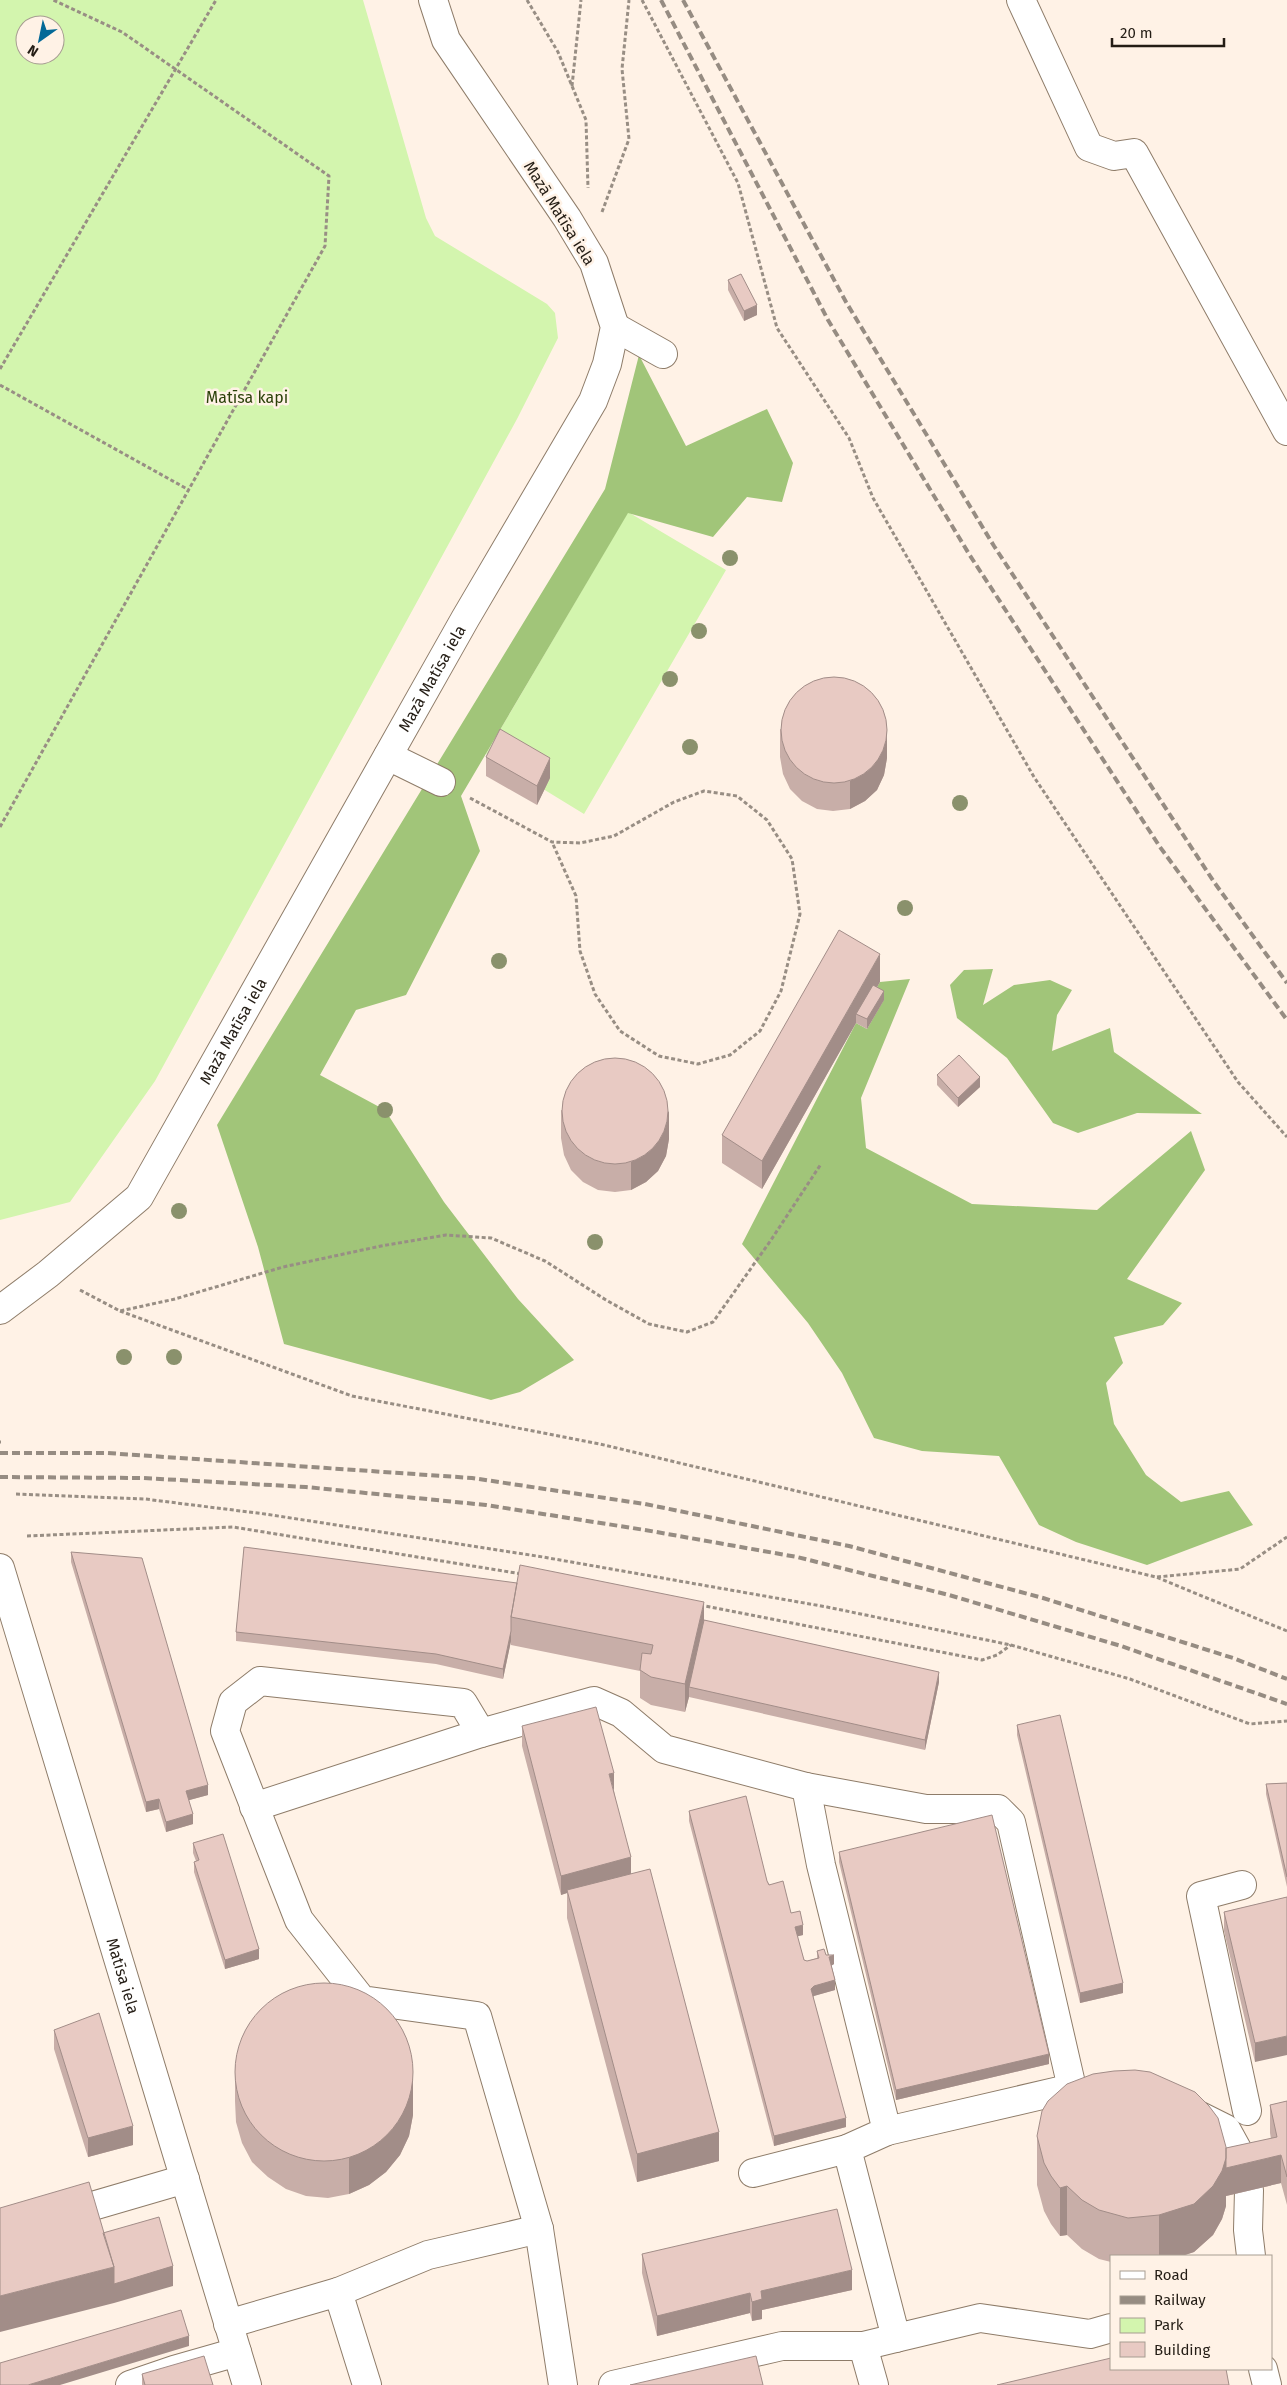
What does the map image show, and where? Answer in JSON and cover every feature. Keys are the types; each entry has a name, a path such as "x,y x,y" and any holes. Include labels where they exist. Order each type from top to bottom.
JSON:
{"street":[{"name":"Mazā Matīsa iela","path":"0,1310 48,1274 139,1197 465,619 593,401 607,364 615,327 594,262 568,218 446,40 433,0"},
{"path":"1021,0 1089,147 1114,156 1134,153 1287,431"},
{"path":"615,327 663,354"},
{"path":"388,756 441,782"},
{"name":"Matīsa iela","path":"0,1568 8,1618 185,2179 247,2385"},
{"path":"481,1733 463,1703 260,1680 233,1702 225,1731 300,1920 362,2000 477,2016 539,2228 563,2385"},
{"path":"254,1807 481,1733 594,1701 621,1713 664,1749 806,1787 926,1809 998,1809 1011,1822 1082,2089 887,2131 848,2150 753,2173"},
{"path":"806,1787 821,1865 887,2131"},
{"path":"1226,2130 1259,2108 1201,1896 1242,1885"},
{"path":"1162,2100 1188,2109 1226,2130 1237,2149 1247,2181 1248,2230 1251,2255"},
{"path":"848,2150 896,2338"},
{"path":"0,2233 185,2179"},
{"path":"228,2324 338,2292 428,2255 539,2228"},
{"path":"338,2292 367,2385"},
{"path":"613,2385 782,2346 864,2346 980,2318 1090,2334 1110,2328"},
{"path":"864,2346 874,2385"},
{"path":"130,2385 237,2352"},
{"path":"1263,2370 1267,2385"}],"path":[{"path":"0,827 325,246 329,176 122,32 53,0"},
{"path":"0,369 216,0"},
{"path":"527,0 558,52 586,120 588,196"},
{"path":"572,87 581,0"},
{"path":"599,221 629,139 622,69 629,0"},
{"path":"642,0 738,184 777,328 849,438 873,498 1034,777 1238,1082 1287,1137"},
{"path":"0,384 189,490"},
{"path":"441,782 552,842 580,843 614,836 674,802 704,791 737,796 767,820 792,859 800,914 781,991 760,1031 730,1055 698,1064 659,1056 620,1031 595,994 580,951 576,896 552,842"},
{"path":"120,1311 176,1299 283,1267 381,1246 446,1235 491,1238 545,1260 606,1300 649,1324 687,1332 713,1322 771,1240 821,1164"},
{"path":"48,1274 120,1311 352,1396 600,1444 1156,1577 1287,1631"},
{"path":"16,1494 145,1499 265,1514 563,1560 827,1607 1011,1645 1130,1679 1250,1724 1287,1722"},
{"path":"26,1536 233,1527 530,1575"},
{"path":"1156,1577 1240,1569 1287,1537"},
{"path":"693,1604 982,1660 996,1655 1011,1645"}],"green space":[{"name":"Matīsa kapi","path":"0,0 363,0 426,218 435,236 547,304 555,313 558,338 517,419 155,1081 70,1202 0,1220"},
{"path":"639,355 686,446 767,409 793,463 782,502 747,497 713,537 628,513 461,796 480,851 406,995 356,1010 320,1075 385,1110 444,1202 518,1299 574,1360 520,1392 491,1400 284,1344 258,1247 217,1125 605,489"},
{"path":"628,512 726,570 584,814 486,754"},
{"path":"993,969 983,1005 1014,985 1050,980 1072,990 1057,1015 1052,1051 1110,1028 1114,1052 1202,1114 1137,1113 1078,1133 1053,1123 1007,1058 957,1018 950,985 964,970"},
{"path":"910,979 861,1098 866,1148 972,1204 1097,1210 1191,1131 1205,1170 1127,1279 1182,1303 1163,1325 1114,1337 1123,1363 1106,1383 1114,1424 1146,1475 1181,1502 1229,1491 1253,1525 1147,1565 1076,1542 1039,1525 999,1456 922,1451 874,1438 842,1373 808,1323 742,1244 856,1023 867,1029 883,1001 873,994 880,982"}],"building":[{"path":"741,274 757,305 744,311 728,280"},
{"path":"834,677 854,681 872,692 883,710 887,730 883,750 872,768 854,779 834,783 814,779 796,768 785,750 781,730 785,710 796,692 814,681"},
{"path":"500,729 550,758 537,786 486,757"},
{"path":"839,930 880,954 762,1161 722,1135"},
{"path":"873,985 884,991 867,1019 856,1014"},
{"path":"959,1055 980,1077 958,1098 937,1075"},
{"path":"615,1058 635,1062 653,1073 664,1091 668,1111 664,1131 653,1149 635,1160 615,1164 595,1160 577,1149 566,1131 562,1111 566,1091 577,1073 595,1062"},
{"path":"244,1547 517,1583 511,1617 511,1631 503,1669 436,1654 236,1632"},
{"path":"71,1552 142,1558 208,1785 186,1791 193,1814 166,1822 159,1799 146,1802"},
{"path":"520,1565 704,1602 685,1684 651,1677 640,1670 642,1653 651,1654 653,1645 511,1617"},
{"path":"704,1620 939,1672 925,1740 689,1687"},
{"path":"596,1707 614,1773 609,1774 631,1857 561,1876 522,1726"},
{"path":"1060,1715 1123,1983 1080,1993 1017,1725"},
{"path":"1287,1783 1287,1877 1266,1784"},
{"path":"746,1796 767,1881 769,1885 783,1881 791,1913 800,1911 803,1925 795,1927 804,1960 819,1958 817,1951 824,1949 826,1955 834,1955 829,1957 835,1980 814,1986 811,1989 846,2118 774,2136 689,1811"},
{"path":"992,1815 1049,2054 896,2090 839,1852"},
{"path":"223,1834 259,1949 225,1960 194,1862 199,1860 193,1843"},
{"path":"650,1869 719,2132 637,2154 567,1890"},
{"path":"1287,1897 1287,2036 1255,2043 1224,1912"},
{"path":"315,1983 333,1983 366,1993 381,2003 393,2015 403,2030 409,2046 413,2072 409,2098 403,2114 393,2129 381,2141 366,2151 350,2157 333,2161 315,2161 282,2151 267,2141 255,2129 245,2114 239,2098 235,2081 235,2063 245,2030 255,2015 267,2003 282,1993 298,1987"},
{"path":"99,2013 133,2126 88,2138 54,2030"},
{"path":"1135,2070 1150,2072 1195,2092 1218,2118 1226,2147 1226,2158 1222,2171 1213,2186 1194,2204 1159,2215 1128,2218 1099,2210 1082,2200 1067,2186 1060,2188 1044,2163 1037,2136 1042,2111 1048,2101 1067,2084 1093,2074"},
{"path":"1287,2101 1287,2177 1281,2155 1226,2168 1226,2148 1277,2137 1270,2105"},
{"path":"89,2182 114,2267 0,2296 0,2208"},
{"path":"837,2209 852,2270 761,2291 762,2299 752,2302 750,2293 657,2316 642,2254"},
{"path":"159,2217 173,2266 114,2284 114,2267 103,2233"},
{"path":"181,2310 189,2336 28,2385 0,2385 0,2363"},
{"path":"204,2356 213,2385 145,2385 142,2374"},
{"path":"756,2356 763,2385 630,2385"},
{"path":"1110,2358 1110,2370 1226,2370 1229,2385 997,2385"}],"railway":[{"path":"661,0 828,320 969,554 1160,847 1287,1020"},
{"path":"683,0 846,302 994,546 1214,882 1287,983"},
{"path":"0,1453 107,1453 472,1478 645,1504 849,1546 1043,1598 1233,1658 1287,1679"},
{"path":"0,1477 143,1478 306,1487 486,1505 645,1530 797,1557 949,1595 1121,1646 1287,1704"}]}
